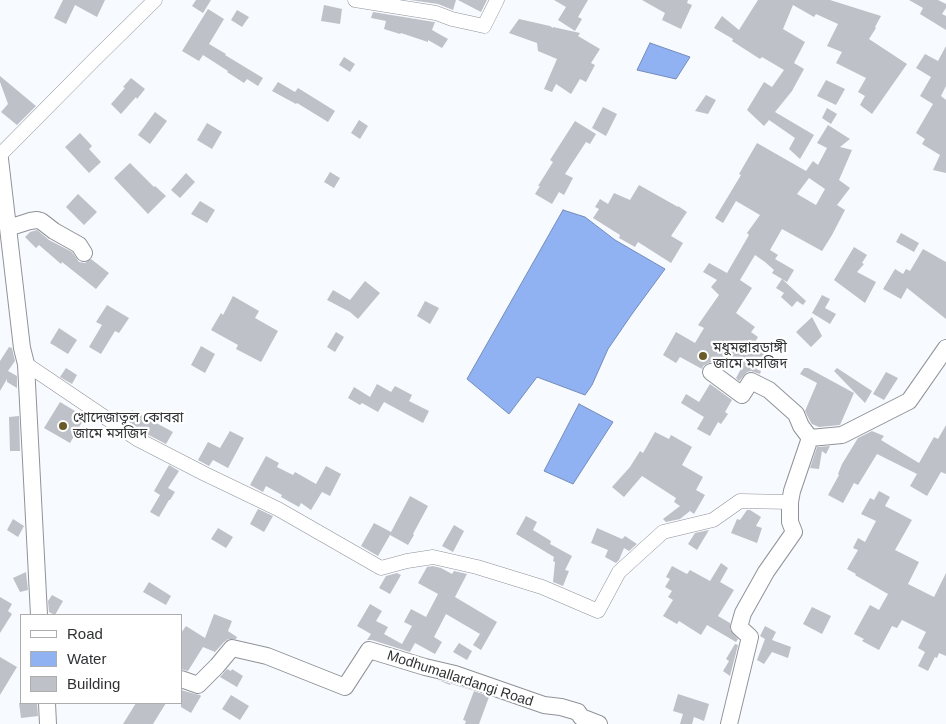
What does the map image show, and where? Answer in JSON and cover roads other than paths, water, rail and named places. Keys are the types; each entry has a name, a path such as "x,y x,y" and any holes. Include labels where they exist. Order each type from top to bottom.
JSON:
{"street":[{"path":"0,155 155,0"},
{"path":"355,0 436,13 452,19 484,26 497,0"},
{"path":"0,159 22,348 26,364 44,614"},
{"path":"8,228 37,220 79,245 84,253"},
{"path":"810,438 842,436 909,401 946,348"},
{"path":"26,364 137,439 204,474 278,509 381,568 433,557 477,567 542,587 598,611 619,572 663,532 713,520 740,501 790,502"},
{"path":"711,372 742,395 751,381 769,390 796,414 800,426 810,438"},
{"path":"729,724 750,637 739,627 743,613 766,572 794,532 790,522 790,502 810,438"},
{"name":"Modhumallardangi Road","path":"182,679 198,685 232,648 267,656 345,687 369,650 455,674 544,705 578,712 581,717 599,724"},
{"path":"47,704 48,724"}],"water":[{"path":"650,43 690,57 676,79 637,70"},
{"path":"563,210 585,217 615,240 665,269 608,349 592,385 585,395 537,377 509,414 467,379"},
{"path":"579,404 613,422 573,484 544,471"}],"place":[{"name":"মধুমল্লারডাঙ্গী জামে মসজিদ","path":"703,356"},
{"name":"খোদেজাতুল কোবরা জামে মসজিদ","path":"63,426"}]}
